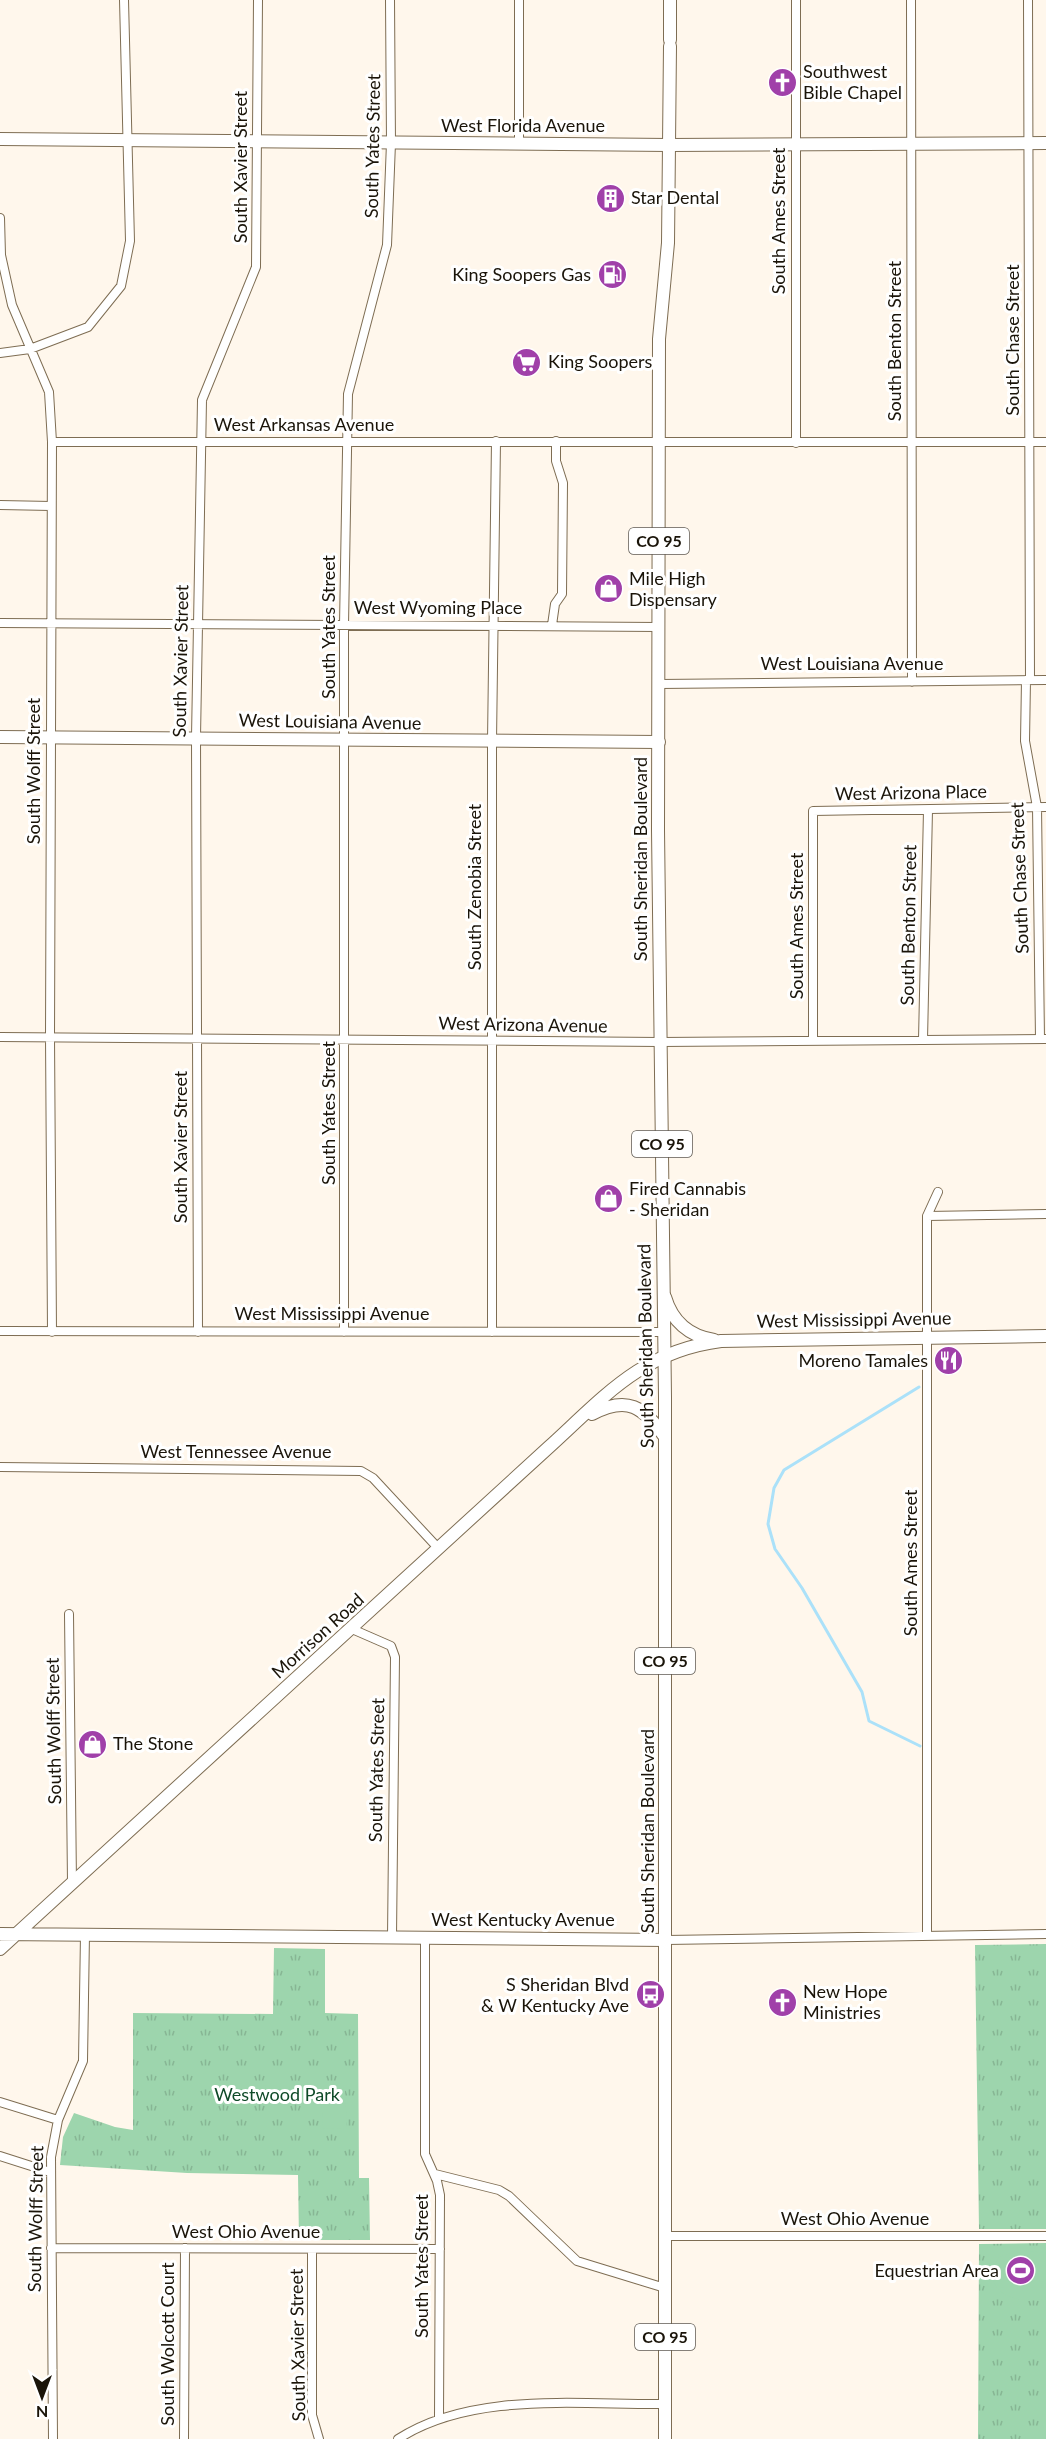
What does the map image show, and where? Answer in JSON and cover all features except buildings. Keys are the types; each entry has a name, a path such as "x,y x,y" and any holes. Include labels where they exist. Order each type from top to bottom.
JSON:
{"main road":[{"name":"South Sheridan Boulevard","path":"665,2439 665,1437 658,742 659,339 668,243 670,0"},
{"name":"West Florida Avenue","path":"0,139 669,145 1046,143"},
{"name":"West Louisiana Avenue","path":"0,737 658,742"},
{"path":"663,1292 671,1313 684,1328 699,1337 721,1341"},
{"name":"West Mississippi Avenue","path":"664,1355 721,1341 1046,1336"},
{"name":"Morrison Road","path":"0,1949 578,1421 625,1379 664,1355"},
{"path":"578,1421 607,1407 629,1404 644,1412 665,1437"},
{"name":"West Kentucky Avenue","path":"0,1934 666,1940"}],"street":[{"path":"0,353 30,349 88,327 121,286 130,241 124,0"},
{"name":"South Xavier Street","path":"198,1332 196,737 200,441 202,400 256,267 258,0"},
{"name":"South Yates Street","path":"344,1332 345,625 348,394 387,245 391,143 390,0"},
{"path":"519,0 519,144"},
{"name":"South Ames Street","path":"796,0 796,443"},
{"name":"South Benton Street","path":"911,0 912,682"},
{"name":"South Chase Street","path":"1028,0 1030,442 1028,680 1025,741 1042,807 1043,1039"},
{"name":"South Wolff Street","path":"0,218 1,255 12,305 48,392 52,442 50,1037 52,1332"},
{"name":"South Zenobia Street","path":"492,1332 492,741 496,441"},
{"path":"552,625 555,604 562,594 563,483 556,461 556,441"},
{"name":"West Arkansas Avenue","path":"52,442 1046,442"},
{"path":"0,505 51,506"},
{"name":"West Wyoming Place","path":"0,622 659,627"},
{"name":"West Louisiana Avenue","path":"659,684 1046,680"},
{"name":"West Arizona Place","path":"813,811 1042,807"},
{"name":"South Benton Street","path":"923,1040 928,810"},
{"name":"South Ames Street","path":"813,811 813,1041"},
{"name":"West Arizona Avenue","path":"0,1037 660,1042 1043,1039"},
{"name":"South Ames Street","path":"927,1936 927,1216 938,1192"},
{"path":"927,1216 1046,1214"},
{"name":"West Mississippi Avenue","path":"0,1331 664,1332"},
{"name":"West Tennessee Avenue","path":"0,1467 361,1471 374,1478 439,1549"},
{"name":"South Wolff Street","path":"69,1614 72,1883"},
{"name":"South Yates Street","path":"352,1629 391,1646 395,1657 392,1937"},
{"name":"South Wolff Street","path":"53,2439 51,2148 58,2120 83,2061 85,1934"},
{"name":"West Kentucky Avenue","path":"666,1940 1046,1934"},
{"name":"South Yates Street","path":"425,1938 425,2154 435,2174 440,2195 439,2418"},
{"path":"0,2102 58,2120"},
{"path":"0,2156 50,2172"},
{"path":"435,2174 499,2190 509,2196 577,2261 665,2288"},
{"name":"West Ohio Avenue","path":"665,2236 1046,2236"},
{"name":"West Ohio Avenue","path":"51,2248 441,2249"},
{"name":"South Wolcott Court","path":"184,2439 185,2248"},
{"name":"South Xavier Street","path":"312,2250 312,2415 319,2439"},
{"path":"398,2439 439,2418 463,2410 506,2405 665,2404"}],"green space":[{"path":"1046,1944 1046,2229 979,2229 975,1945"},
{"name":"Westwood Park","path":"274,1948 325,1949 325,2013 358,2014 359,2178 369,2178 370,2240 299,2240 298,2175 187,2173 60,2165 63,2137 74,2113 115,2127 133,2130 133,2013 273,2014"},
{"path":"345,2091 347,2128 323,2129 321,2092"},
{"path":"1046,2243 1046,2439 978,2439 979,2244"},
{"name":"Equestrian Area","path":"1020,2250 1046,2253 1046,2299 1013,2298 997,2288 993,2280 994,2269 999,2257"}],"waterway":[{"path":"943,1372 960,1363"},
{"path":"919,1387 784,1470 774,1488 768,1524 775,1549 802,1588 862,1692 869,1721 920,1746"}],"place":[{"name":"Southwest Bible Chapel","path":"782,82"},
{"name":"Star Dental","path":"610,198"},
{"name":"King Soopers Gas","path":"612,275"},
{"name":"King Soopers","path":"527,362"},
{"name":"Mile High Dispensary","path":"608,589"},
{"name":"Fired Cannabis - Sheridan","path":"608,1199"},
{"name":"Moreno Tamales","path":"949,1361"},
{"name":"The Stone","path":"92,1744"},
{"name":"S Sheridan Blvd & W Kentucky Ave","path":"650,1995"},
{"name":"New Hope Ministries","path":"782,2002"},
{"name":"Equestrian Area","path":"1020,2271"}]}
